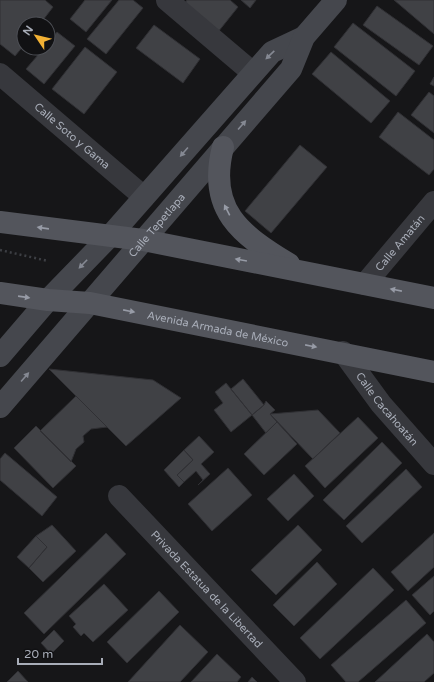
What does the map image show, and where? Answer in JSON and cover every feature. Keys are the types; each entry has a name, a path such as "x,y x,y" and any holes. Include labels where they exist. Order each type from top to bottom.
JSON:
{"main road":[{"path":"223,147 219,165 225,210 237,226 251,239 298,270"},
{"path":"0,222 144,240 434,298"},
{"name":"Avenida Armada de México","path":"0,293 48,300 90,303 343,352 434,372"}],"street":[{"path":"167,0 253,73"},
{"name":"Calle Tepetlapa","path":"0,407 291,69 304,37 336,0"},
{"name":"Calle Tepetlapa","path":"0,356 48,300 110,236 272,52 304,37"},
{"name":"Calle Soto y Gama","path":"0,74 144,197"},
{"name":"Calle Amatán","path":"365,284 434,202"},
{"name":"Calle Cacahoatán","path":"343,352 381,404 434,464"},
{"name":"Privada Estatua de la Libertad","path":"119,496 295,682"}],"path":[{"path":"0,250 48,261"}],"building":[{"path":"0,0 45,0 53,7 46,16 16,16 15,56 0,44"},
{"path":"85,0 112,0 86,32 70,19"},
{"path":"119,0 133,0 143,8 106,54 87,39"},
{"path":"187,0 230,0 238,7 218,32 184,4"},
{"path":"241,0 256,0 250,8"},
{"path":"394,0 434,0 434,34"},
{"path":"377,6 433,46 419,65 363,25"},
{"path":"353,23 415,71 396,96 334,47"},
{"path":"154,25 200,59 183,83 136,48"},
{"path":"57,32 75,46 44,84 26,69 37,56 56,56"},
{"path":"85,47 117,72 84,114 52,89"},
{"path":"331,52 390,101 371,123 312,74"},
{"path":"434,77 434,86 430,84"},
{"path":"429,92 434,96 434,133 411,115"},
{"path":"398,112 434,140 434,169 429,175 379,137"},
{"path":"300,145 327,167 271,233 245,211"},
{"path":"49,369 153,380 181,398 126,446"},
{"path":"243,379 264,405 252,415 231,389"},
{"path":"226,383 252,415 231,432 214,410 223,403 215,392"},
{"path":"76,396 107,427 91,429 83,436 84,442 76,449 71,462 40,431"},
{"path":"266,401 275,410 270,414 277,422 266,433 252,415 264,405"},
{"path":"318,410 340,433 313,459 270,414"},
{"path":"358,417 378,438 325,488 305,466"},
{"path":"277,422 297,444 264,475 244,454"},
{"path":"36,426 76,466 53,488 14,448"},
{"path":"199,436 214,452 201,464 210,474 198,485 203,480 196,471 184,482 177,475 193,460 184,450"},
{"path":"382,442 402,463 344,520 323,500"},
{"path":"184,450 193,460 177,475 184,482 179,487 164,470"},
{"path":"5,453 57,497 42,516 0,480 0,459"},
{"path":"228,468 252,495 212,531 188,504"},
{"path":"406,469 422,487 362,543 346,526"},
{"path":"294,474 314,496 288,521 267,499"},
{"path":"52,525 76,551 43,582 29,568 47,547 36,536"},
{"path":"298,525 322,550 276,595 251,570"},
{"path":"106,533 126,554 44,634 24,613"},
{"path":"434,533 434,567 408,591 391,572"},
{"path":"36,536 47,547 29,568 17,557"},
{"path":"317,562 337,584 294,626 273,605"},
{"path":"373,568 394,590 320,659 300,638"},
{"path":"434,576 434,611 430,615 412,595"},
{"path":"104,584 128,610 93,642 84,633 81,636 73,627 76,624 69,616"},
{"path":"159,591 179,612 127,663 107,642"},
{"path":"406,600 426,623 358,682 346,682 331,665"},
{"path":"180,625 208,652 180,682 128,682"},
{"path":"54,630 64,641 51,654 41,643"},
{"path":"427,634 434,642 434,673 424,682 375,682"},
{"path":"217,654 241,677 237,682 191,682"},
{"path":"18,671 28,682 7,682"},
{"path":"252,677 257,682 248,682"}]}
